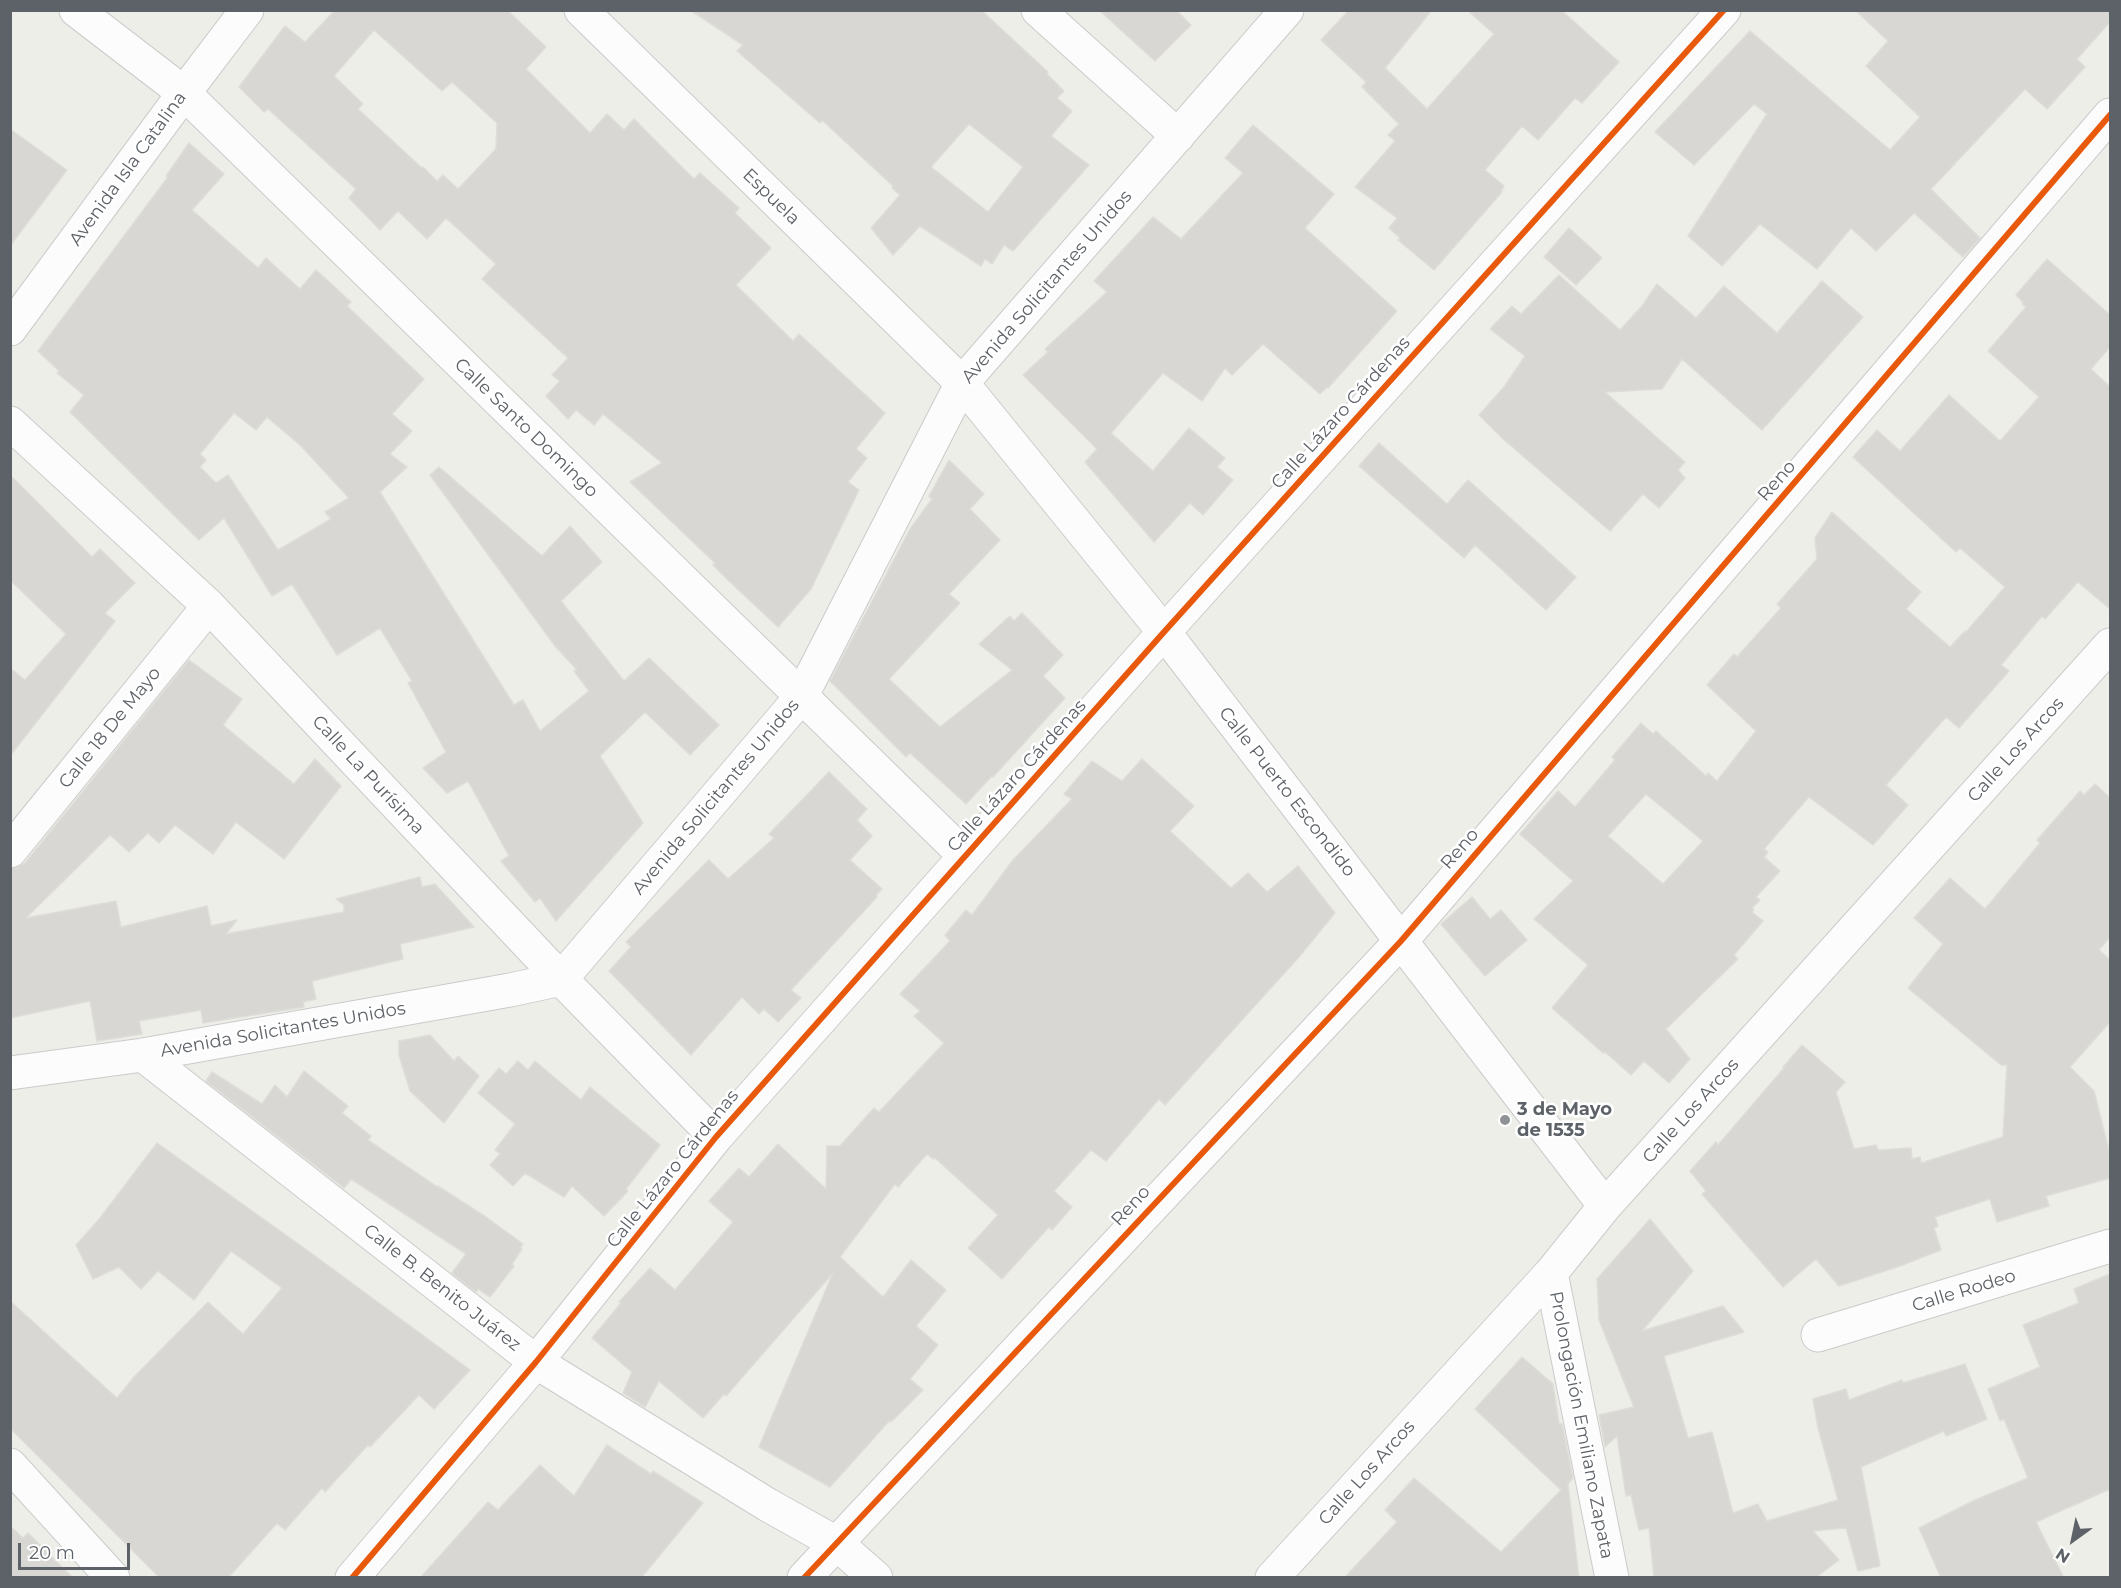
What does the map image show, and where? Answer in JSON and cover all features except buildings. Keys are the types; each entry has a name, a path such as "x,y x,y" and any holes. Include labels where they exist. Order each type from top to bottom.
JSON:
{"street":[{"name":"Calle Santo Domingo","path":"76,10 184,93 965,856"},
{"name":"Avenida Isla Catalina","path":"10,329 247,10"},
{"name":"Espuela","path":"581,10 962,383"},
{"path":"1038,10 1178,136"},
{"name":"Avenida Solicitantes Unidos","path":"10,1073 143,1055 561,979 801,697 962,383 1287,10"},
{"name":"Calle Lázaro Cárdenas","path":"352,1578 536,1362 716,1137 1164,632 1724,10"},
{"name":"Reno","path":"804,1578 1401,941 2110,115"},
{"name":"Calle Puerto Escondido","path":"962,383 1164,632 1605,1206"},
{"name":"Calle La Purísima","path":"10,423 209,606 561,979 716,1137"},
{"name":"Calle 18 De Mayo","path":"10,851 209,606"},
{"name":"Calle Los Arcos","path":"1272,1578 1551,1273 1605,1206 2110,645"},
{"name":"Calle B. Benito Juárez","path":"143,1055 536,1362 836,1543 876,1578"},
{"name":"Calle Rodeo","path":"1818,1335 2110,1246"},
{"name":"Prolongación Emiliano Zapata","path":"1551,1273 1612,1578"},
{"path":"10,1465 113,1578"}],"cycle path":[{"path":"352,1578 536,1362 716,1137 1164,632 1724,10"},
{"path":"804,1578 1401,941 2110,115"}],"place":[{"name":"3 de Mayo de 1535","path":"1505,1120"}]}
